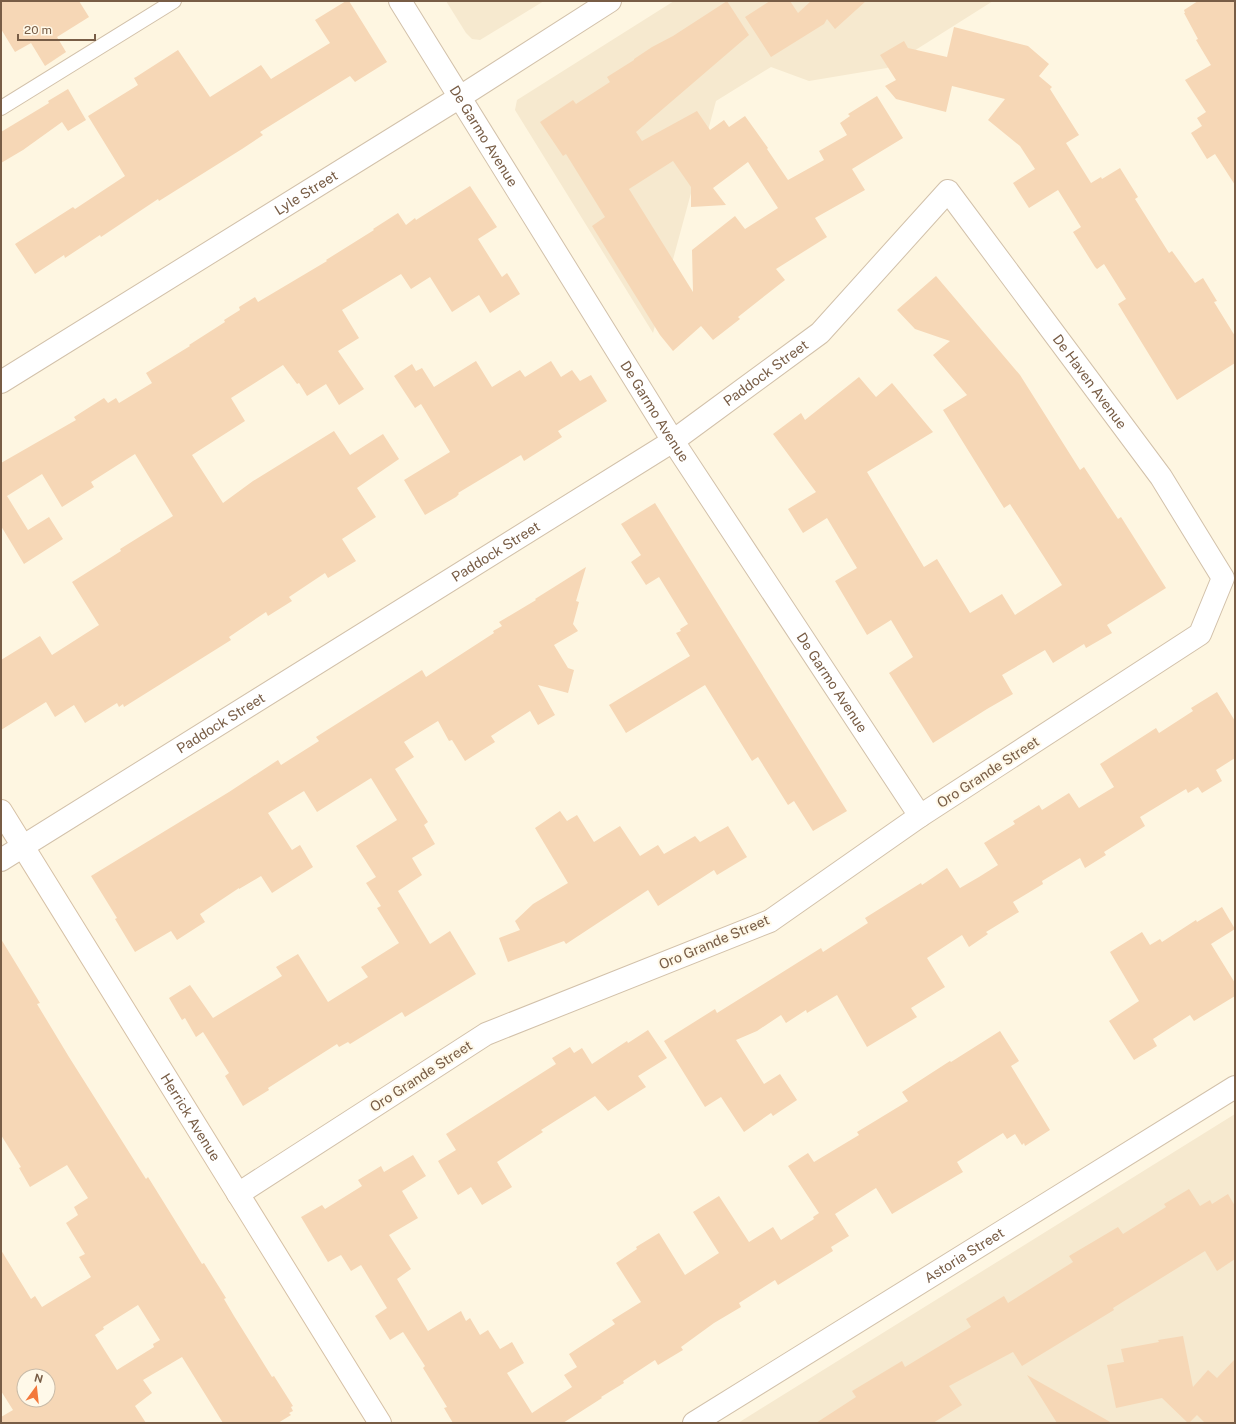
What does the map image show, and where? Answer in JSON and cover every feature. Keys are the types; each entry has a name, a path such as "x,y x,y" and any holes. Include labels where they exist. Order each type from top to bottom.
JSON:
{"street":[{"name":"De Garmo Avenue","path":"400,1 673,441 920,816"},
{"name":"Lyle Street","path":"1,382 460,97 610,1"},
{"name":"Paddock Street","path":"1,860 673,441 820,333 948,191"},
{"name":"De Haven Avenue","path":"948,191 1161,477 1223,578"},
{"name":"Oro Grande Street","path":"238,1194 486,1034 770,920 920,816 1200,634 1223,578"},
{"name":"Herrick Avenue","path":"1,811 380,1423"},
{"name":"Astoria Street","path":"694,1423 1235,1087"}],"lane":[{"path":"1,108 174,1"}],"shaded area":[{"path":"446,1 544,1 480,40 472,39 466,33"},
{"path":"674,1 993,1 887,68 809,81 771,67 716,101 653,333 515,110 517,100"},
{"path":"1235,1114 1235,1423 738,1423"}],"building":[{"path":"1,1 79,1 89,17 57,37 66,52 45,66 31,43 15,52 1,29"},
{"path":"346,1 349,1 387,62 355,82 350,76 260,132 263,135 242,149 159,201 158,199 101,237 100,235 65,258 64,255 35,274 15,244 73,207 75,209 125,176 88,116 138,85 134,78 178,50 210,97 261,65 271,79 330,43 315,20"},
{"path":"727,1 749,35 636,132 642,141 697,111 710,130 724,120 729,127 745,116 768,148 767,149 788,180 824,160 819,151 847,135 840,123 850,116 848,114 877,96 903,138 852,169 865,190 815,218 827,237 776,269 785,280 738,317 740,319 713,340 701,326 673,351 660,335 592,226 605,217 566,154 563,156 540,122 573,100 576,104 610,82 607,77 652,47 673,36","holes":["673,161 691,187 691,207 726,205 713,188 748,162 778,208 745,229 735,216 692,250 693,292 629,189"]},
{"path":"770,1 790,1 798,13 811,1 866,1 835,29 827,19 824,24 771,57 745,17"},
{"path":"1198,1 1235,1 1235,185 1215,154 1207,159 1191,133 1202,126 1197,118 1206,112 1185,80 1211,65 1196,40 1198,39 1184,13 1184,10"},
{"path":"954,27 1028,46 1049,64 1039,76 1052,87 1050,89 1079,135 1066,143 1091,183 1101,177 1102,179 1120,168 1138,197 1135,199 1169,253 1172,251 1195,283 1203,278 1217,301 1214,302 1235,336 1235,363 1177,400 1118,304 1126,299 1104,264 1097,269 1095,267 1073,232 1081,227 1058,190 1029,208 1013,183 1035,169 1020,146 988,120 1005,99 952,86 946,112 896,99 885,86 896,80 880,55 904,41 908,48 947,57"},
{"path":"68,89 86,120 68,131 62,122 23,150 1,163 1,132 49,103 48,101"},
{"path":"470,186 497,227 478,239 502,277 507,273 520,294 490,313 479,295 452,312 430,277 411,289 401,274 342,310 359,338 338,351 364,389 339,405 326,384 307,396 299,383 297,384 283,365 231,398 245,421 192,455 223,503 253,481 334,431 350,455 383,434 399,459 357,488 376,517 342,539 356,561 328,578 325,573 289,597 292,601 268,616 266,612 229,637 231,640 124,707 123,704 119,707 117,703 85,723 74,705 55,717 46,702 1,730 1,660 40,636 52,655 99,625 72,582 121,551 120,549 173,516 135,454 91,482 94,487 62,507 42,474 7,496 28,530 49,517 63,539 24,564 1,526 1,463 76,420 74,417 104,398 108,403 116,398 119,403 152,383 146,373 225,322 224,320 240,310 239,307 255,297 258,302 327,261 326,260 398,213 406,225 415,218 416,220"},
{"path":"936,276 1020,375 1080,470 1084,467 1118,519 1121,517 1166,588 1107,625 1112,633 1086,648 1084,644 1053,663 1045,650 1002,675 1013,694 933,743 889,673 913,657 891,620 867,635 835,581 857,568 827,518 803,533 788,509 816,492 773,434 801,413 805,420 859,377 876,397 892,383 933,432 867,472 924,567 937,559 970,613 1002,594 1015,615 1062,585 1010,504 1004,508 943,410 967,395 933,355 950,341 915,329 897,310"},
{"path":"476,361 492,387 520,370 525,377 551,361 561,377 572,370 580,381 591,375 607,401 558,431 562,437 524,461 521,455 425,515 404,480 450,452 421,404 415,408 394,376 412,364 416,371 422,368 434,387"},
{"path":"655,503 847,811 813,831 794,801 788,805 758,757 752,761 705,685 626,733 609,705 690,656 676,633 681,631 680,629 688,624 659,577 646,585 631,562 641,555 621,524"},
{"path":"586,567 576,601 579,602 573,624 578,631 554,645 568,668 574,670 568,693 538,685 555,715 538,725 530,711 491,736 495,742 465,761 452,740 449,741 438,721 404,742 414,757 395,769 428,822 424,825 435,844 412,858 422,875 398,891 430,944 450,931 476,974 405,1017 402,1012 350,1044 348,1042 339,1047 337,1044 268,1088 269,1090 243,1106 225,1076 229,1073 203,1032 196,1037 185,1018 182,1020 169,998 190,985 213,1018 282,976 276,967 298,954 328,1002 368,977 361,967 399,943 377,908 381,906 366,883 376,877 356,846 397,820 371,778 317,812 304,791 268,813 292,850 300,845 313,867 272,893 261,876 239,888 200,914 205,922 177,940 171,931 135,952 115,919 117,918 91,876 229,792 278,760 281,765 319,741 316,737 422,670 426,677 494,633 493,631 502,626 499,622"},
{"path":"1217,692 1235,721 1235,758 1216,770 1222,781 1202,793 1198,787 1188,793 1186,789 1140,817 1145,826 1104,852 1106,855 1085,868 1080,858 1042,881 1043,884 1013,902 1019,912 986,932 988,934 969,947 962,935 927,958 945,987 911,1008 917,1017 867,1047 837,995 807,1013 806,1010 786,1023 781,1015 757,1031 736,1040 764,1084 780,1074 797,1100 773,1116 771,1113 744,1132 721,1097 705,1107 664,1041 715,1009 717,1013 821,948 823,952 868,923 865,918 921,883 922,885 947,868 960,888 979,877 998,865 984,843 1015,824 1013,821 1039,805 1042,810 1069,793 1079,808 1114,787 1100,764 1156,728 1159,733 1193,711 1191,708"},
{"path":"560,811 567,821 577,815 594,842 620,826 640,856 658,845 664,854 695,836 700,842 728,826 747,857 717,875 714,870 658,906 648,890 566,944 564,941 508,962 499,938 520,930 515,921 533,904 568,883 535,828"},
{"path":"1222,907 1235,929 1211,944 1235,983 1235,996 1194,1021 1190,1015 1153,1039 1157,1046 1134,1060 1109,1021 1139,1001 1110,952 1142,932 1150,945 1160,939 1162,942 1196,920 1197,922"},
{"path":"1,939 40,1003 37,1004 69,1057 146,1179 148,1177 202,1264 204,1263 226,1298 224,1299 234,1316 272,1377 274,1376 293,1406 291,1407 293,1411 289,1413 291,1415 278,1423 223,1423 182,1357 143,1380 152,1393 135,1406 146,1423 1,1423 1,1417 13,1410 1,1391 1,1250 31,1299 35,1296 42,1307 91,1277 79,1257 85,1254 66,1223 78,1215 74,1207 88,1198 67,1165 30,1187 19,1168 21,1167 1,1135","holes":["138,1305 160,1340 153,1344 154,1347 117,1370 95,1335 104,1329 103,1327"]},
{"path":"648,1030 667,1058 638,1076 646,1087 608,1111 595,1096 541,1130 543,1132 497,1162 512,1187 482,1205 471,1187 458,1195 438,1161 456,1150 446,1134 556,1064 552,1058 570,1047 574,1053 582,1048 592,1064 627,1041 628,1043"},
{"path":"1000,1031 1019,1061 1011,1066 1050,1130 1025,1146 1024,1143 1022,1145 1015,1134 1007,1139 1003,1133 957,1162 963,1172 892,1214 876,1188 835,1214 849,1236 831,1247 833,1251 778,1285 775,1280 739,1303 741,1307 714,1323 681,1347 683,1350 658,1365 655,1360 623,1381 624,1383 563,1423 453,1423 444,1408 447,1407 423,1368 425,1366 403,1332 390,1340 375,1316 387,1308 361,1265 351,1271 341,1255 328,1262 301,1217 322,1205 325,1209 362,1186 358,1180 381,1166 384,1172 413,1155 426,1176 402,1191 418,1218 389,1235 411,1269 397,1279 428,1331 461,1311 466,1321 470,1318 480,1335 488,1330 500,1349 512,1342 524,1363 507,1373 532,1413 572,1387 564,1375 577,1367 569,1354 615,1324 612,1320 641,1302 616,1263 637,1249 636,1247 659,1233 685,1275 719,1253 693,1212 719,1196 749,1242 773,1227 781,1240 814,1219 813,1217 819,1213 788,1166 808,1153 814,1162 859,1135 857,1132 908,1101 902,1092"},
{"path":"1189,1189 1200,1206 1210,1200 1212,1204 1228,1194 1235,1206 1235,1259 1217,1271 1205,1251 1113,1308 1114,1310 1022,1366 1013,1352 949,1386 962,1405 933,1423 816,1423 856,1397 852,1391 902,1361 905,1367 971,1327 966,1319 1004,1296 1008,1303 1073,1262 1069,1256 1118,1227 1123,1234 1166,1207 1164,1204"},
{"path":"1183,1336 1193,1387 1208,1370 1217,1378 1235,1359 1235,1423 1205,1423 1197,1415 1188,1423 1162,1398 1116,1408 1107,1365 1124,1362 1121,1349 1159,1342 1158,1340"},
{"path":"1027,1375 1112,1423 1057,1423"}]}
